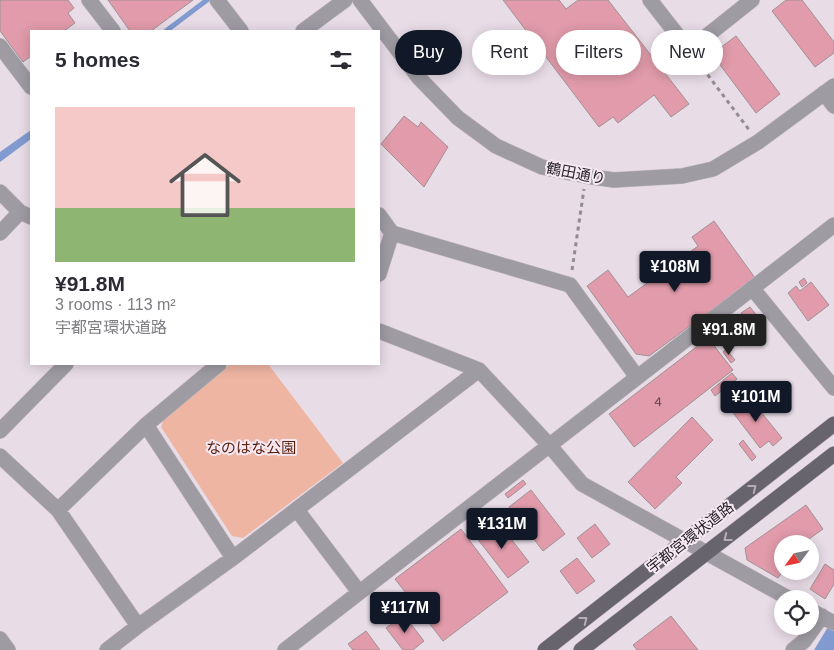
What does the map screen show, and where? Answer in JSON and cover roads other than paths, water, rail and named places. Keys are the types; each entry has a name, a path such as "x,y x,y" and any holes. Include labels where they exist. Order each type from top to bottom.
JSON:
{"main road":[{"name":"宇都宮環状道路","path":"545,650 834,424"},
{"name":"宇都宮環状道路","path":"581,650 834,454"}],"street":[{"path":"89,0 112,30"},
{"path":"304,30 345,0"},
{"name":"鶴田通り","path":"360,0 419,78 458,118 496,146 542,167 586,176 614,180 682,176 713,169 758,142 829,89"},
{"path":"650,0 689,50 752,0"},
{"path":"218,1 240,30"},
{"path":"0,46 30,86"},
{"path":"829,89 834,106"},
{"path":"0,192 26,214 0,233"},
{"path":"380,216 392,233 570,285 638,377"},
{"path":"285,650 834,225"},
{"path":"380,271 392,233"},
{"path":"752,288 834,388"},
{"path":"380,331 479,370 550,446 582,484 774,590"},
{"path":"0,431 65,365"},
{"path":"58,510 146,425 219,365"},
{"path":"107,650 234,558 479,370"},
{"path":"146,425 234,558"},
{"path":"0,456 58,510 138,626"},
{"path":"297,510 359,592"},
{"path":"793,650 804,641 822,616"},
{"path":"0,640 8,650"}],"water":[{"path":"30,131 30,140 0,162 0,152"},
{"path":"834,617 834,650 814,650"}],"waterway":[{"path":"167,30 207,0"}],"park label":[{"name":"なのはな公園","path":"251,447"}]}
